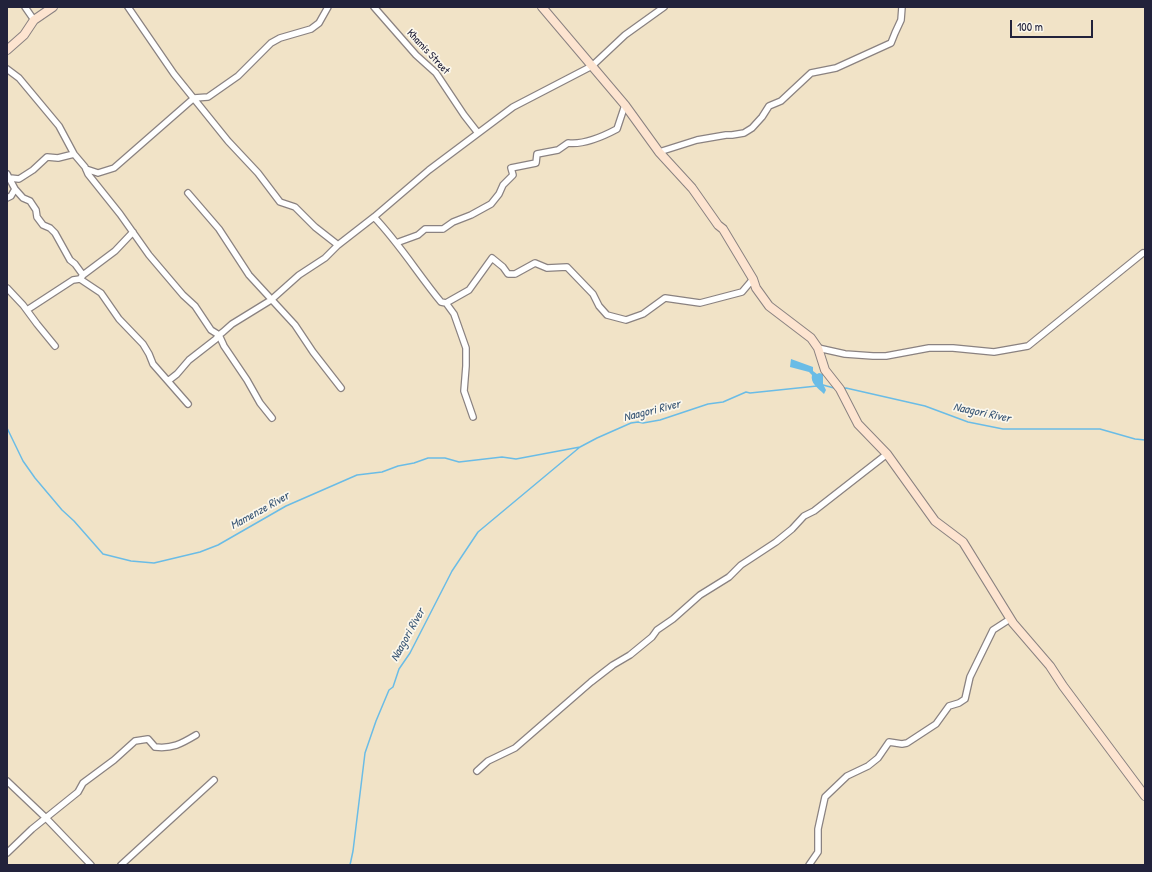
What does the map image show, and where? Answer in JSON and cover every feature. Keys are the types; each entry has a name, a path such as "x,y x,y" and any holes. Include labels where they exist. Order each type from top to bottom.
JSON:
{"street":[{"path":"25,7 34,20"},
{"path":"7,50 24,34 34,20 54,7"},
{"path":"128,7 174,74 228,141 258,173 280,202 296,207 315,227 338,245"},
{"path":"86,169 98,173 114,168 194,98 208,96 238,76 271,43 280,38 311,29 319,23 328,7"},
{"name":"Khamis Street","path":"374,7 416,55 436,73 478,133"},
{"path":"542,7 625,105 659,152 692,188 718,226 723,230 753,279 756,288 769,306 812,338 818,348 825,370 840,389 858,424 887,454 935,521 963,542 1010,619 1050,666 1063,686 1145,796"},
{"path":"168,381 190,360 216,339 219,334 232,324 271,300 299,275 325,258 338,245 374,217 429,170 478,133 513,107 592,66 625,35 664,7"},
{"path":"659,152 697,140 726,134 732,135 744,133 752,128 762,118 769,106 781,101 811,73 836,68 892,43 895,32 901,20 902,7"},
{"path":"7,69 19,78 59,126 74,154 149,255 195,306 211,330 219,334 224,346 247,380 260,403 272,418"},
{"path":"396,243 418,235 425,229 443,229 453,222 471,215 491,204 499,194 503,185 513,175 511,168 536,163 537,154 558,150 568,143 577,144 617,129 625,105"},
{"path":"8,176 19,179 33,170 47,157 58,158 74,154"},
{"path":"8,176 23,198 30,201 36,210 37,217 43,225 50,228 55,233 70,260 75,264 81,277 101,293 119,319 143,344 153,364 188,404"},
{"path":"7,198 11,196 15,188"},
{"path":"188,193 219,229 248,275 295,325 313,352 341,388"},
{"path":"374,217 387,231 440,302 446,303 469,290 492,258 503,267 508,274 515,274 535,263 547,268 567,267 593,294 599,306 607,315 626,320 643,314 665,298 700,303 742,292 753,279"},
{"path":"27,310 73,280 81,277 115,251 133,232"},
{"path":"818,348 846,354 886,356 929,348 953,348 994,352 1028,346 1143,253"},
{"path":"7,288 27,310 55,346"},
{"path":"446,303 454,314 466,348 464,391 473,417"},
{"path":"477,771 488,761 516,748 591,682 613,665 630,655 657,630 673,619 700,595 728,577 741,565 776,542 792,529 804,516 814,511 887,454"},
{"path":"809,865 818,852 818,829 825,798 847,776 868,766 878,758 890,742 902,744 907,743 936,724 949,706 959,703 965,699 970,677 993,630 1010,619"},
{"path":"7,853 78,792 83,783 114,760 134,741 148,739 155,747 164,748 179,745 196,735"},
{"path":"121,865 214,780"},
{"path":"7,781 46,818 90,865"}],"water":[{"path":"791,359 813,367 813,371 817,374 823,374 823,384 826,390 824,394 813,383 812,375 809,372 790,367"}],"waterway":[{"name":"Naagori River","path":"823,385 834,388"},
{"name":"Naagori River","path":"350,865 365,753 376,721 389,690 393,687 399,669 410,653 452,571 478,532 580,447 631,423 643,423 660,420 708,404 723,402 746,392 750,393 817,386"},
{"name":"Naagori River","path":"842,389 846,388 925,406 968,422 1003,429 1100,429 1135,439 1145,440"},
{"name":"Mamenze River","path":"7,428 23,461 35,478 62,510 74,521 103,554 131,561 154,563 200,552 218,545 286,506 357,475 382,472 428,458 445,458 459,462 502,457 516,459 580,447"}]}
